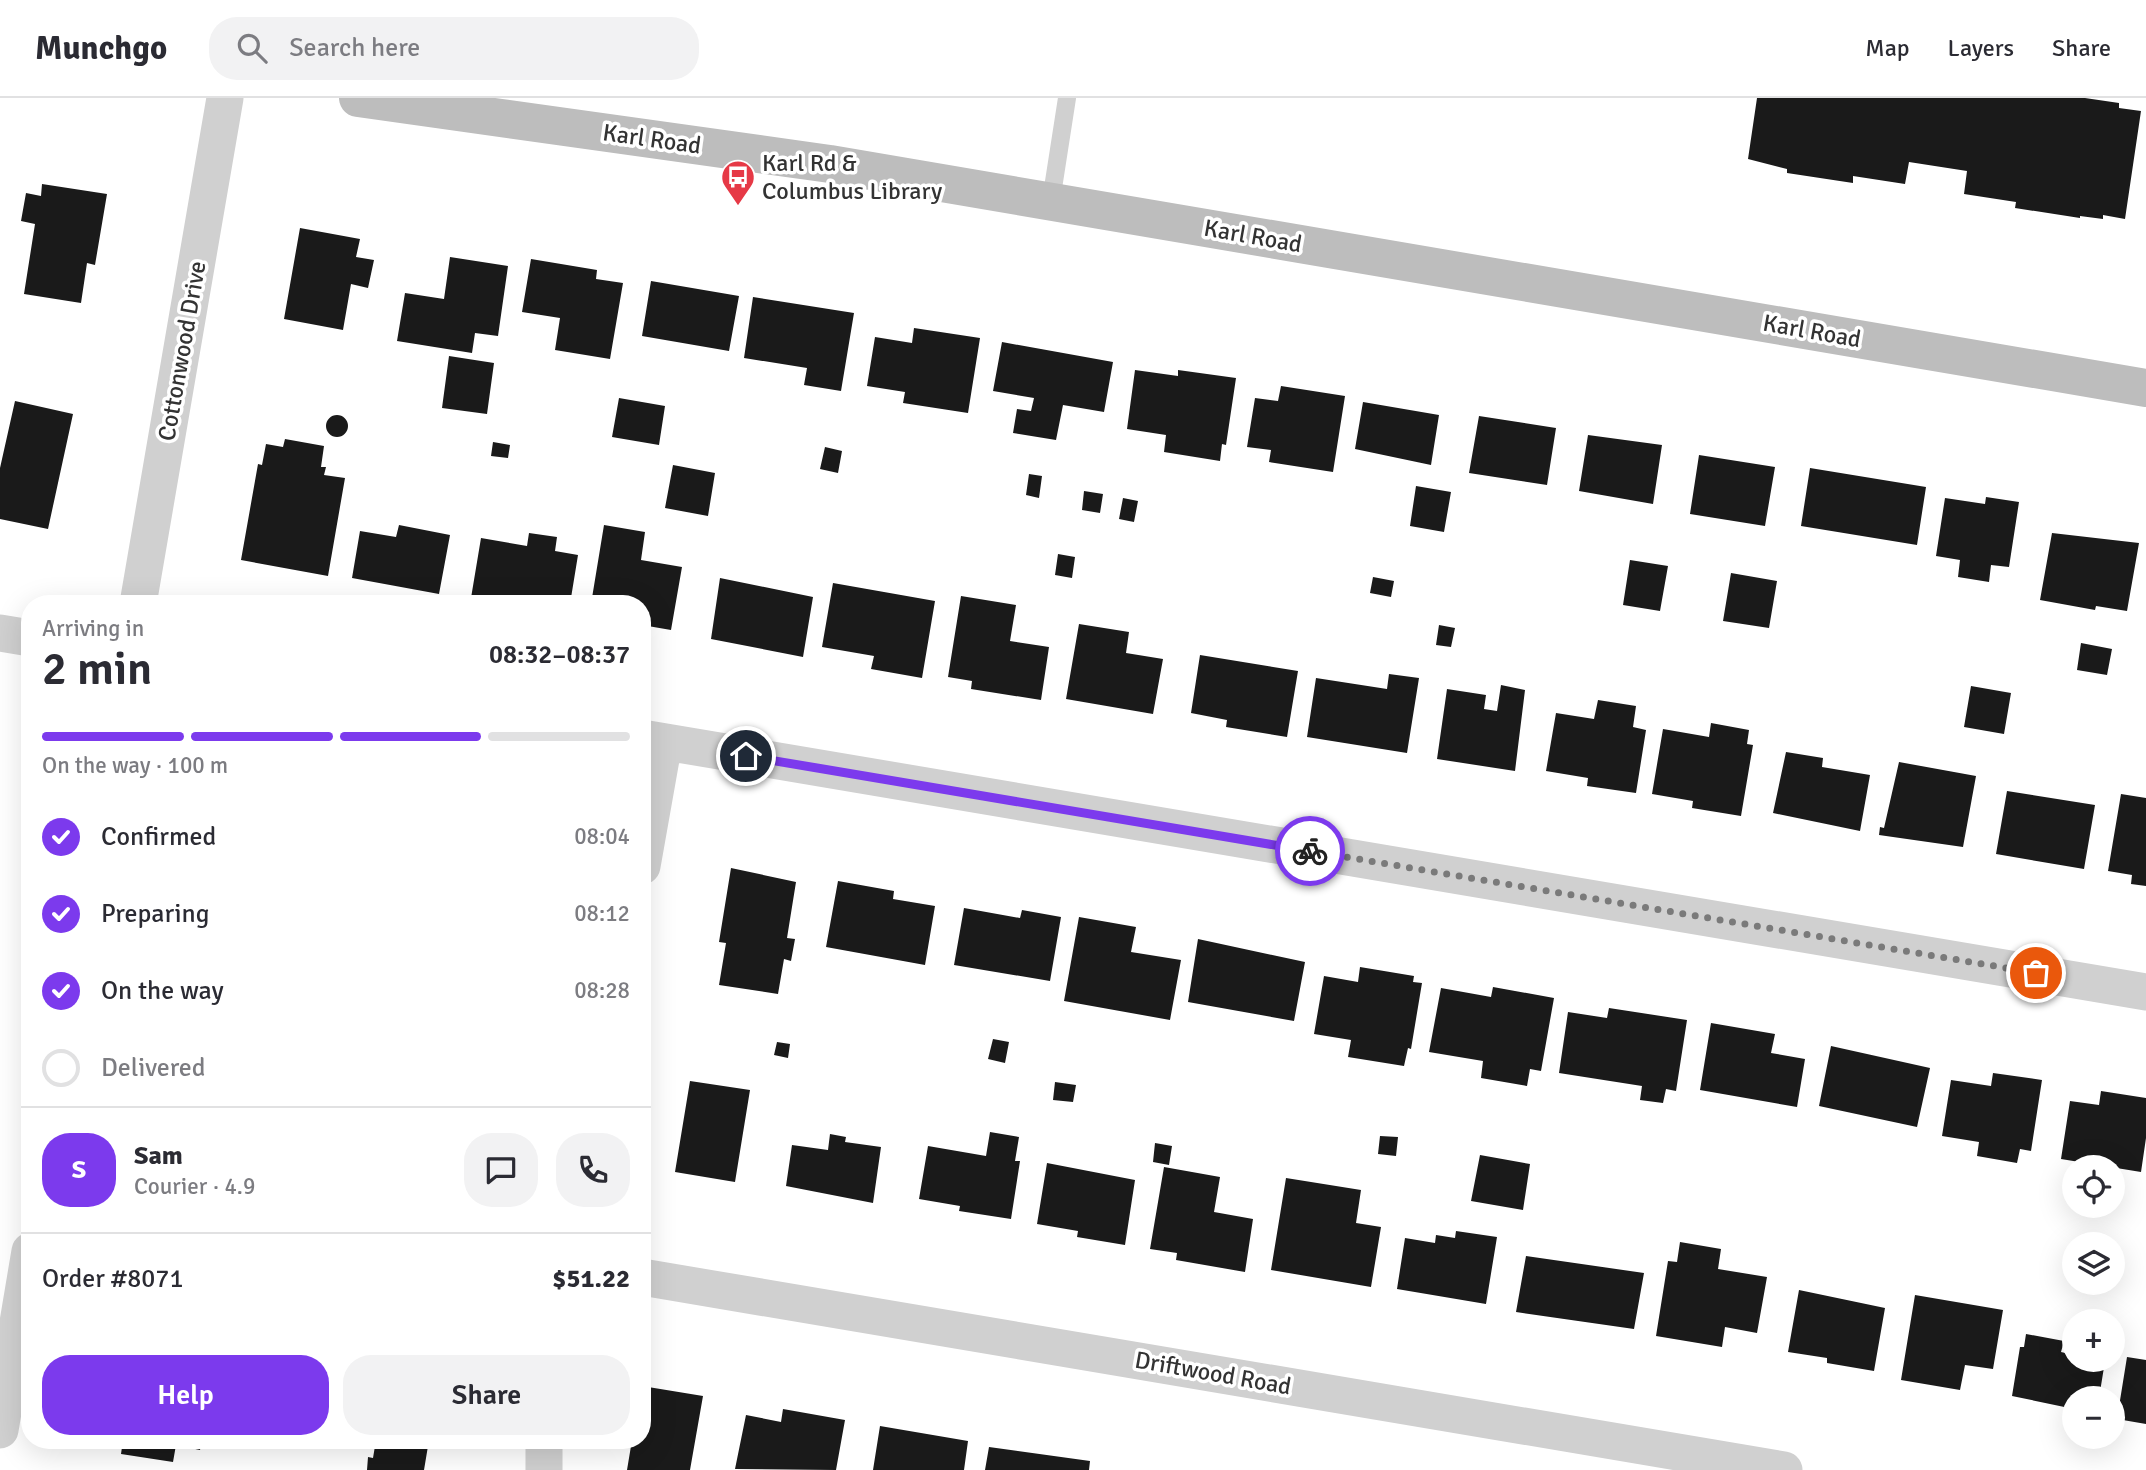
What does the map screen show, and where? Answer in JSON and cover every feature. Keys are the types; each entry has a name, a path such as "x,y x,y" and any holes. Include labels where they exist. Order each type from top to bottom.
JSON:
{"main road":[{"name":"Karl Road","path":"358,98 830,164 2146,388"}],"street":[{"name":"Cottonwood Drive","path":"140,595 225,98"},
{"path":"0,633 21,636"},
{"path":"651,763 653,740 2146,992"},
{"name":"Driftwood Road","path":"651,1279 1784,1470"},
{"path":"0,1430 21,1305"},
{"path":"544,1449 544,1470"}],"lane":[{"path":"1051,201 1067,98"}],"building":[{"path":"1757,98 2085,98 2119,103 2119,108 2141,111 2125,219 2103,215 2103,219 2080,218 2015,208 2016,202 1964,194 1967,171 1909,162 1905,184 1853,176 1853,183 1787,173 1787,169 1748,159"},
{"path":"42,184 107,194 95,265 87,263 81,303 24,294 35,224 21,221 26,193 41,196"},
{"path":"300,228 360,239 356,257 374,260 368,288 351,284 343,330 284,319"},
{"path":"450,257 508,266 498,336 475,333 472,353 397,341 405,293 444,299"},
{"path":"531,259 597,270 596,279 623,283 610,359 555,350 560,318 522,312"},
{"path":"651,281 739,296 729,351 642,336"},
{"path":"753,297 854,313 841,391 804,385 807,368 744,358"},
{"path":"914,328 980,338 968,413 903,403 905,392 867,386 875,337 912,343"},
{"path":"1002,342 1113,362 1104,412 1063,405 1056,440 1013,433 1017,409 1031,411 1034,398 993,391"},
{"path":"449,356 494,363 487,414 442,408"},
{"path":"1135,370 1178,376 1178,370 1236,378 1226,445 1222,444 1220,461 1164,452 1166,435 1127,429"},
{"path":"1281,386 1345,396 1333,472 1269,462 1271,450 1247,447 1255,398 1278,401"},
{"path":"619,398 665,406 659,445 612,437"},
{"path":"15,401 73,414 48,529 0,519 0,468"},
{"path":"1363,402 1439,415 1431,465 1355,449"},
{"path":"337,415 345,418 348,426 345,434 337,437 329,434 326,426 329,418"},
{"path":"1479,416 1556,428 1547,485 1469,473"},
{"path":"1588,435 1662,445 1653,504 1579,491"},
{"path":"285,439 324,446 321,467 326,467 324,475 345,478 328,576 241,560 258,464 262,465 266,444 283,447"},
{"path":"493,442 510,445 508,458 491,456"},
{"path":"825,447 842,451 838,473 820,469"},
{"path":"1699,455 1775,467 1765,526 1690,514"},
{"path":"673,465 715,473 708,516 665,508"},
{"path":"1810,468 1926,487 1917,545 1801,526"},
{"path":"1029,474 1042,476 1039,498 1026,495"},
{"path":"1416,486 1451,492 1444,532 1410,526"},
{"path":"1084,491 1103,494 1100,513 1082,510"},
{"path":"1986,497 2019,502 2009,567 1991,565 1989,582 1958,577 1960,560 1936,556 1945,498 1985,504"},
{"path":"1123,498 1138,501 1134,522 1119,519"},
{"path":"399,525 450,535 439,594 352,578 360,531 396,537"},
{"path":"604,525 645,532 641,560 682,567 671,630 651,627 651,595 592,595"},
{"path":"529,533 557,537 555,551 578,555 571,595 472,595 481,538 527,546"},
{"path":"2052,533 2139,543 2127,611 2096,606 2095,610 2040,600"},
{"path":"1058,554 1075,557 1072,578 1055,575"},
{"path":"1630,560 1668,566 1660,611 1623,605"},
{"path":"1731,573 1777,581 1769,628 1723,621"},
{"path":"1373,577 1394,581 1391,597 1370,593"},
{"path":"720,578 813,597 803,657 711,639"},
{"path":"833,583 935,601 922,678 871,669 874,656 822,647"},
{"path":"961,596 1016,605 1010,641 1049,647 1041,700 971,689 972,681 948,677"},
{"path":"1079,624 1129,632 1126,653 1163,659 1153,714 1066,699"},
{"path":"1439,625 1455,628 1451,647 1436,645"},
{"path":"2081,643 2112,649 2107,675 2077,670"},
{"path":"1200,655 1298,671 1287,737 1226,727 1227,720 1191,713"},
{"path":"1389,674 1419,678 1407,753 1307,737 1316,678 1387,689"},
{"path":"1501,685 1525,690 1515,771 1437,759 1447,689 1486,695 1484,709 1497,711"},
{"path":"1971,686 2011,693 2004,734 1964,727"},
{"path":"1598,700 1636,706 1633,727 1646,730 1636,793 1587,786 1588,778 1546,771 1556,713 1594,719"},
{"path":"1711,723 1749,730 1747,744 1753,745 1741,816 1692,808 1693,801 1652,794 1663,729 1709,737"},
{"path":"1786,752 1823,758 1822,767 1870,775 1860,831 1773,813"},
{"path":"1899,762 1976,776 1963,847 1879,835 1880,827 1884,828"},
{"path":"2007,791 2095,805 2084,869 1996,854"},
{"path":"2121,794 2146,798 2146,886 2131,884 2132,875 2108,871"},
{"path":"731,868 796,882 787,938 795,939 791,961 784,959 778,994 719,985 726,943 719,942"},
{"path":"838,881 894,891 893,899 935,906 925,965 826,947"},
{"path":"964,908 1020,918 1022,910 1061,917 1050,981 954,965"},
{"path":"1079,917 1136,927 1131,952 1181,960 1170,1020 1064,1001"},
{"path":"1198,939 1305,962 1294,1021 1188,1002"},
{"path":"1360,967 1414,976 1413,982 1422,983 1411,1049 1408,1048 1404,1066 1348,1057 1351,1040 1314,1034 1324,976 1358,982"},
{"path":"1493,987 1554,998 1541,1071 1530,1069 1527,1086 1481,1078 1483,1061 1429,1052 1441,988 1491,997"},
{"path":"1609,1008 1687,1020 1676,1091 1666,1089 1663,1103 1640,1100 1642,1086 1559,1073 1568,1012 1607,1018"},
{"path":"1711,1023 1775,1034 1771,1053 1805,1059 1797,1107 1700,1090"},
{"path":"993,1039 1009,1042 1005,1063 988,1059"},
{"path":"777,1042 790,1044 788,1058 774,1055"},
{"path":"1831,1046 1930,1068 1917,1127 1819,1106"},
{"path":"1993,1073 2042,1080 2031,1151 2020,1149 2017,1163 1977,1156 1979,1142 1942,1136 1951,1080 1991,1086"},
{"path":"690,1081 750,1090 735,1182 675,1172"},
{"path":"1055,1082 1076,1085 1073,1102 1053,1100"},
{"path":"2101,1091 2146,1098 2146,1138 2141,1172 2125,1169 2125,1155 2062,1155 2061,1159 2070,1101 2099,1105"},
{"path":"990,1132 1019,1137 1015,1161 1020,1161 1011,1219 959,1211 960,1206 919,1199 928,1146 986,1156"},
{"path":"830,1134 846,1137 845,1142 881,1147 873,1203 786,1186 792,1145 828,1150"},
{"path":"1380,1136 1398,1137 1396,1156 1378,1154"},
{"path":"1155,1143 1172,1146 1169,1165 1153,1162"},
{"path":"1480,1155 1530,1164 1523,1210 1471,1201"},
{"path":"1047,1163 1135,1180 1125,1245 1077,1237 1078,1231 1037,1224"},
{"path":"1164,1167 1220,1177 1214,1212 1253,1219 1245,1272 1176,1260 1177,1253 1150,1249"},
{"path":"1286,1178 1361,1190 1356,1223 1381,1227 1371,1287 1271,1270"},
{"path":"1456,1231 1497,1237 1486,1304 1397,1289 1405,1238 1435,1243 1436,1235 1455,1238"},
{"path":"1680,1242 1721,1249 1718,1269 1767,1277 1757,1333 1725,1327 1722,1347 1656,1336 1668,1261 1677,1262"},
{"path":"1526,1256 1644,1273 1634,1329 1516,1312"},
{"path":"1799,1290 1885,1308 1874,1371 1827,1363 1827,1358 1788,1352"},
{"path":"1915,1295 2003,1310 1993,1369 1965,1365 1960,1390 1901,1380"},
{"path":"2026,1334 2062,1341 2062,1372 2103,1372 2101,1386 2062,1386 2062,1406 2012,1396 2020,1347 2024,1347"},
{"path":"2127,1357 2146,1360 2146,1424 2125,1420 2125,1386 2122,1386"},
{"path":"651,1387 703,1396 690,1470 627,1470 630,1449 651,1449"},
{"path":"783,1409 845,1420 836,1470 735,1469 746,1415 781,1422"},
{"path":"880,1426 968,1441 964,1470 873,1470"},
{"path":"989,1447 1090,1461 1089,1470 985,1470"},
{"path":"122,1449 175,1449 173,1462 121,1454"},
{"path":"374,1449 428,1449 424,1470 367,1470 368,1457 373,1458"}],"way so far":[{"path":"1310,851 2036,973"}],"place":[{"name":"Karl Rd & Columbus Library","path":"738,207"}],"route":[{"path":"746,756 1310,851"}]}
